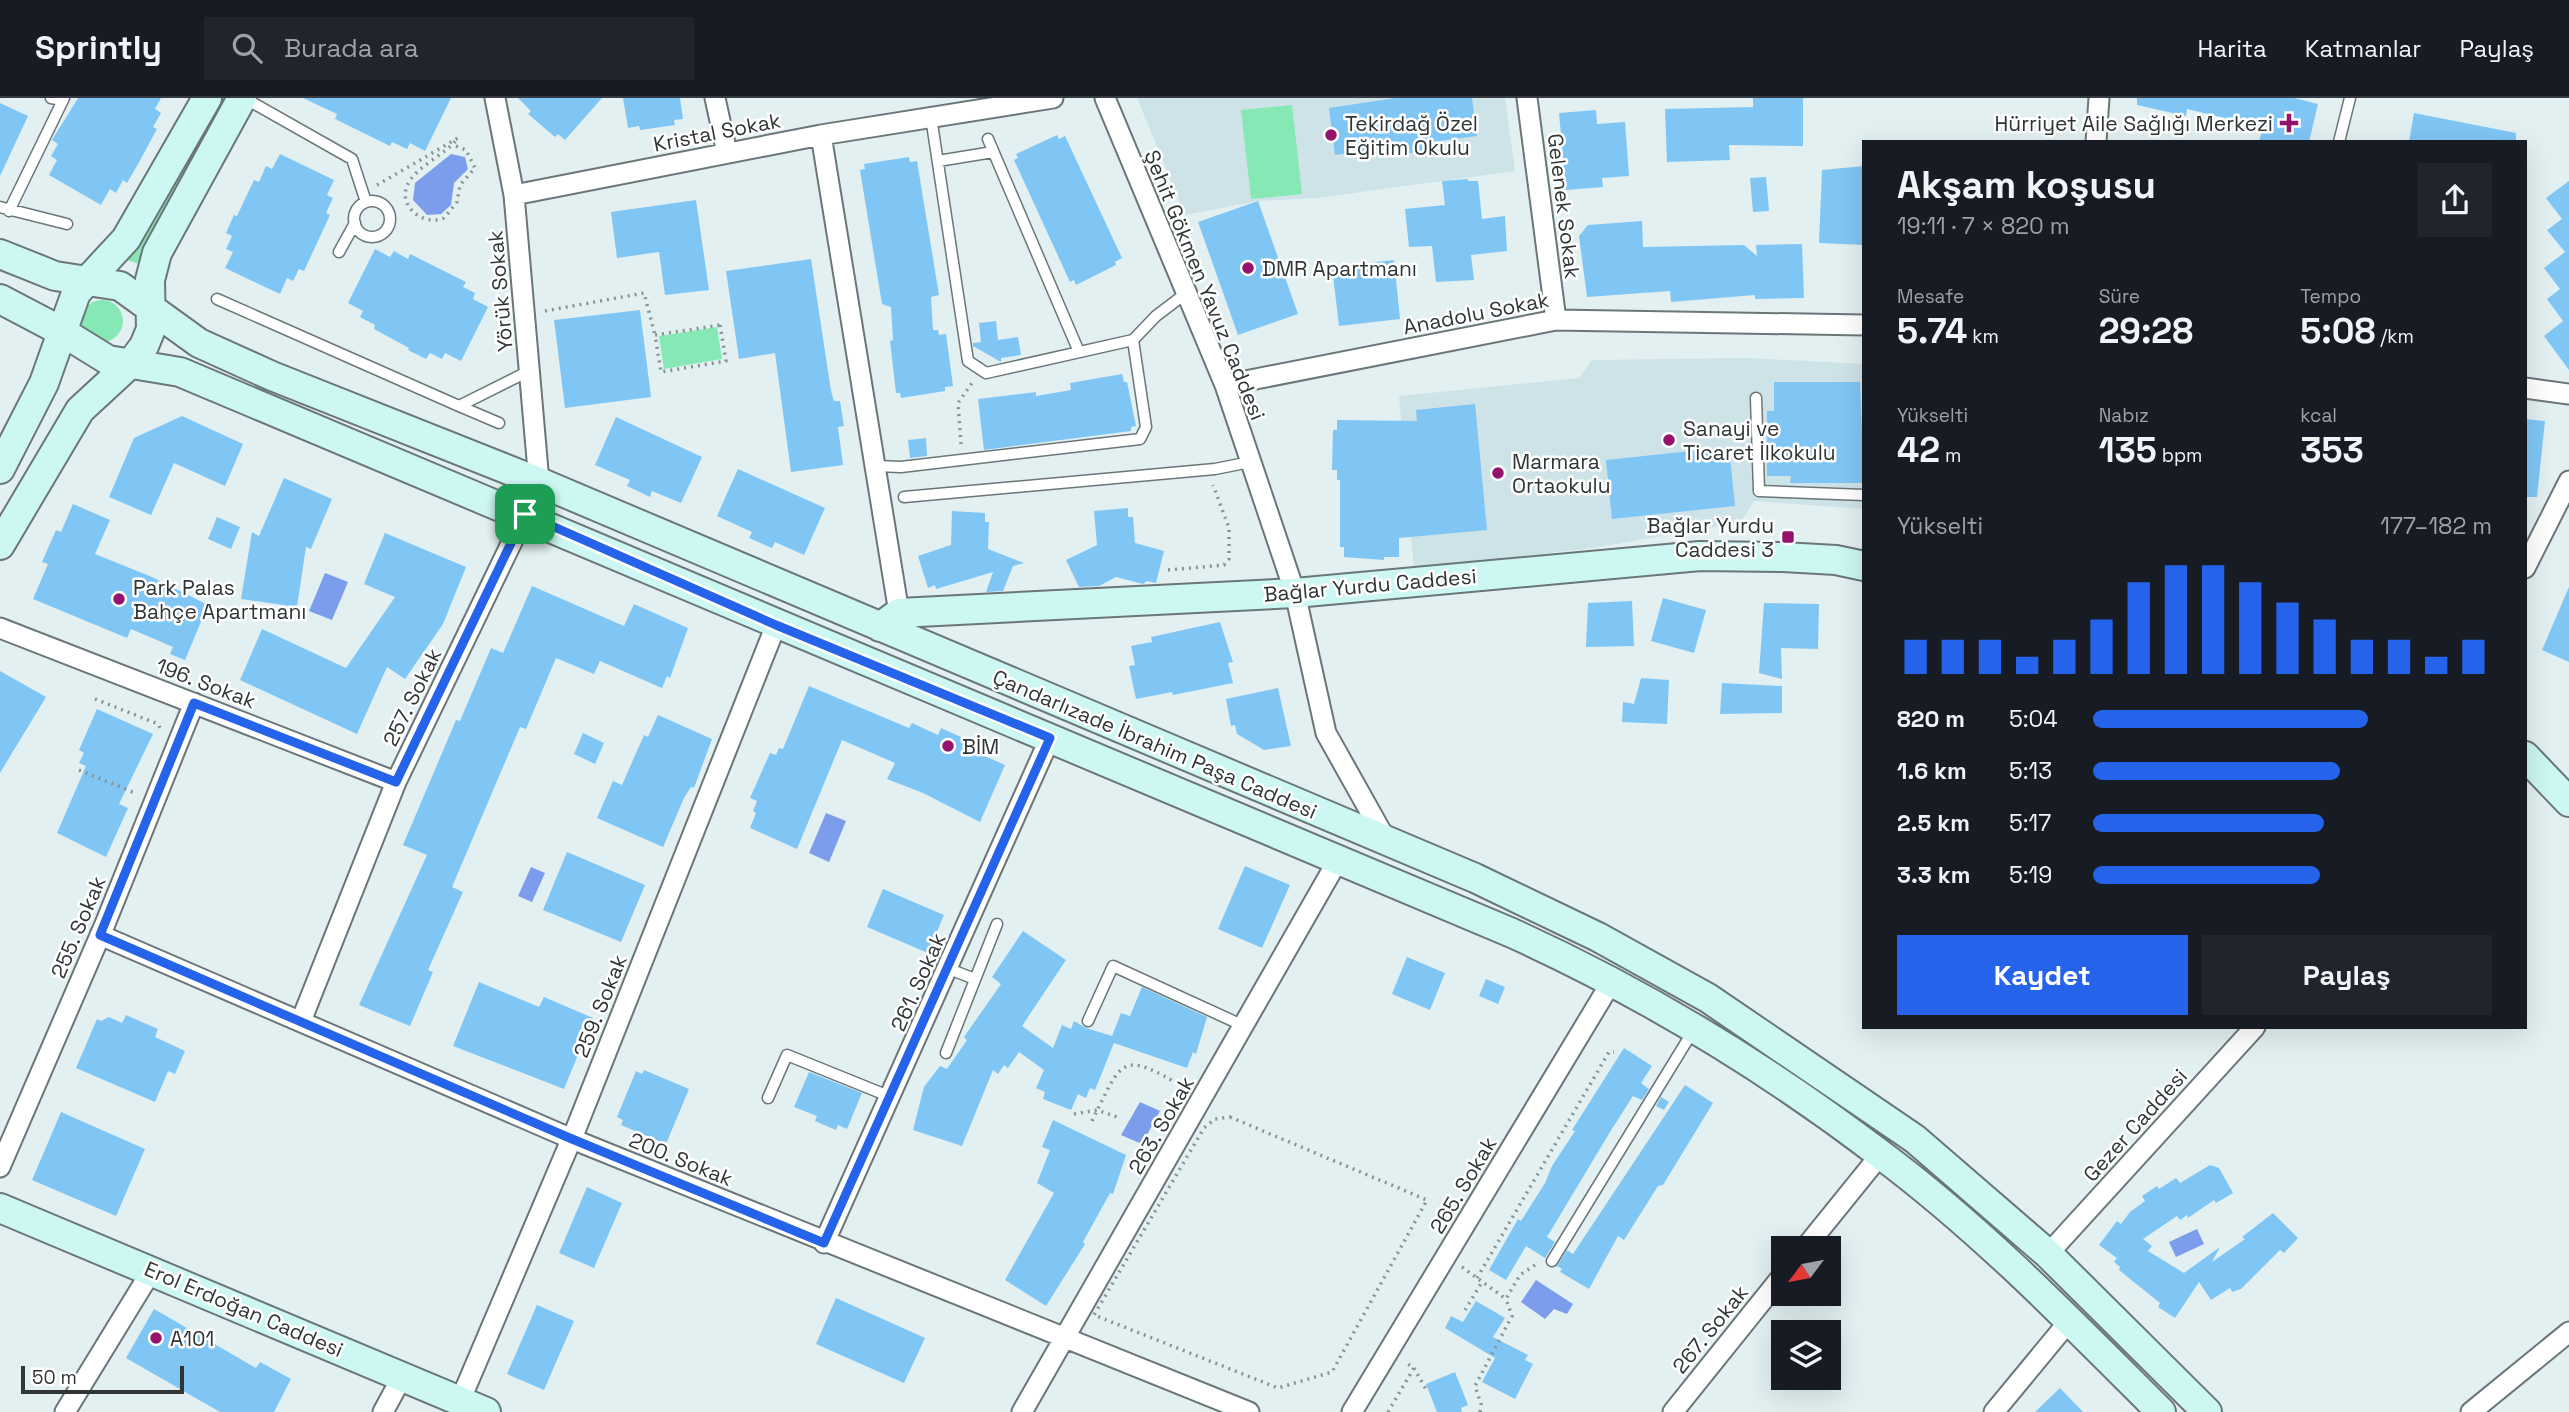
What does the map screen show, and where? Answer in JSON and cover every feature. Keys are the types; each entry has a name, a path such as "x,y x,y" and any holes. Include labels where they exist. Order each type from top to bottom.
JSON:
{"main road":[{"path":"0,469 44,383 76,293 126,239 207,98"},
{"path":"0,545 80,410 132,362 152,329 150,280 158,253 243,98"},
{"name":"Çandarlızade İbrahim Paşa Caddesi","path":"0,254 55,276 120,286 199,343 272,376 890,620 1387,843 1475,878 1598,937 1708,998 1915,1139 2048,1254 2207,1412"},
{"name":"Çandarlızade İbrahim Paşa Caddesi","path":"0,299 61,331 108,360 180,372 525,514 776,625 1513,933 1612,981 1695,1027 1881,1154 2070,1320 2161,1412"},
{"name":"Bağlar Yurdu Caddesi","path":"890,620 1295,593 1700,556 1809,558 1862,566"},
{"path":"2527,758 2569,802"},
{"name":"Erol Erdoğan Caddesi","path":"0,1208 486,1412"}],"street":[{"name":"Yörük Sokak","path":"495,98 514,195 539,482"},
{"path":"715,98 727,153"},
{"name":"Kristal Sokak","path":"514,195 821,135 1053,98"},
{"name":"Şehit Gökmen Yavuz Caddesi","path":"1105,98 1225,385 1295,593 1326,733 1387,843"},
{"name":"Gelenek Sokak","path":"1527,98 1556,320"},
{"path":"2096,140 2099,98"},
{"path":"821,135 875,466 890,620"},
{"name":"Anadolu Sokak","path":"1225,385 1556,320 1862,325"},
{"path":"2527,388 2569,394"},
{"path":"2527,564 2569,481"},
{"name":"257. Sokak","path":"301,1021 396,782 525,514"},
{"name":"259. Sokak","path":"460,1401 572,1139 776,625"},
{"name":"196. Sokak","path":"0,628 396,782"},
{"name":"255. Sokak","path":"0,1167 100,935 194,703"},
{"name":"261. Sokak","path":"824,1243 892,1097 1050,738"},
{"name":"263. Sokak","path":"1022,1412 1066,1340 1338,860"},
{"name":"200. Sokak","path":"100,935 572,1139 824,1243 1249,1412"},
{"name":"265. Sokak","path":"1352,1412 1612,981"},
{"name":"Gezer Caddesi","path":"2048,1254 2253,1029"},
{"path":"1815,1236 1881,1154"},
{"path":"65,1412 152,1270"},
{"name":"267. Sokak","path":"1673,1412 1771,1290"},
{"path":"1994,1412 2070,1320"},
{"path":"2471,1412 2569,1332"},
{"path":"383,1412 402,1377"}],"lane":[{"path":"51,98 63,99 5,209 67,223"},
{"path":"243,98 352,159 364,198 355,213 355,223 340,252"},
{"path":"2340,140 2350,98"},
{"path":"931,117 968,361 986,373 1133,340 1156,316 1185,293"},
{"path":"988,139 1079,352"},
{"path":"938,161 993,152"},
{"path":"355,223 360,232 369,236 380,234 387,227 389,217 385,208 364,198"},
{"path":"218,299 499,423"},
{"path":"875,466 901,467 1140,439 1146,427 1133,340"},
{"path":"459,405 530,370"},
{"path":"1756,398 1759,491 1862,495"},
{"path":"904,497 1207,470 1250,461"},
{"path":"946,1053 997,925"},
{"path":"1088,1021 1113,966 1245,1026"},
{"path":"949,969 975,979"},
{"path":"1552,1261 1695,1027"},
{"path":"768,1098 787,1055 892,1097"}],"path":[{"path":"364,198 458,138 410,180 406,188 410,209 422,220 439,220 449,215 457,202 460,185 474,172 471,155 453,145"},
{"path":"525,314 645,293 661,372 726,361 720,325 655,335"},
{"path":"962,460 958,403 982,370"},
{"path":"1168,570 1224,565 1229,559 1229,528 1207,470"},
{"path":"95,699 158,724 162,734"},
{"path":"79,770 144,797"},
{"path":"1477,1278 1609,1052 1614,1052"},
{"path":"1092,1121 1114,1074 1134,1063 1145,1064 1202,1098"},
{"path":"1074,1114 1097,1110 1120,1118"},
{"path":"1230,1117 1427,1200 1332,1372 1278,1388 1094,1315 1204,1128 1215,1119 1230,1117"},
{"path":"1446,1256 1506,1299 1512,1315 1475,1386 1481,1404 1480,1412"},
{"path":"1506,1299 1520,1275 1544,1259 1552,1261"},
{"path":"1465,1310 1482,1282"},
{"path":"1389,1351 1414,1368 1427,1391"},
{"path":"1388,1412 1414,1368"}],"shaded area":[{"name":"Tekirdağ Özel Eğitim Okulu","path":"1137,98 1505,98 1515,171 1317,198 1258,201 1185,215"},
{"path":"1747,358 1862,364 1862,509 1754,501 1741,522 1599,547 1414,569 1399,396 1579,378 1592,360"}],"green space":[{"path":"221,98 229,98 155,228 139,264 127,260"},
{"path":"1292,105 1302,194 1251,199 1241,110"},
{"path":"102,300 117,306 123,321 117,336 102,342 87,336 81,321 87,306"},
{"path":"717,327 722,359 664,369 659,336"}],"water":[{"path":"451,154 465,157 468,169 454,183 451,205 441,214 427,215 413,200 415,183"},
{"path":"325,573 348,582 332,620 309,611"},
{"path":"826,813 846,821 829,862 809,853"},
{"path":"531,867 545,873 532,902 518,896"},
{"path":"1140,1102 1160,1111 1142,1144 1121,1135"},
{"path":"2197,1229 2204,1244 2176,1257 2169,1242"},
{"path":"1536,1280 1573,1304 1567,1314 1554,1309 1545,1319 1521,1302"}],"building":[{"path":"78,98 161,98 155,109 161,113 153,127 157,129 137,166 127,183 123,180 116,193 110,189 101,205 49,175 57,160 51,156 58,144 52,140"},
{"path":"303,98 451,98 425,151 410,143 407,149 392,142 390,146 335,119 337,114"},
{"path":"518,98 602,98 565,140 558,134 555,137 528,114 531,111"},
{"path":"623,98 680,98 683,119 674,120 675,125 640,130 639,126 628,128"},
{"path":"1395,98 1472,98 1477,136 1425,143 1426,151 1387,156 1386,148 1335,155 1329,108"},
{"path":"1753,98 1803,98 1803,146 1729,145 1730,160 1667,162 1665,109 1753,107"},
{"path":"2137,98 2294,98 2318,104 2309,140 2260,140 2263,127 2187,109 2186,116 2137,105"},
{"path":"0,103 28,116 0,176"},
{"path":"1596,110 1597,124 1625,122 1629,176 1602,178 1603,187 1566,190 1559,113"},
{"path":"2414,113 2516,133 2516,140 2409,140"},
{"path":"1057,135 1059,139 1065,136 1122,258 1115,262 1116,265 1076,285 1074,280 1070,282 1014,160 1018,158 1016,154"},
{"path":"280,154 334,180 327,195 333,198 326,213 330,215 304,271 299,269 293,281 287,278 280,294 225,268 233,252 226,249 232,236 226,233 234,215 237,216 254,180 259,182 266,166 272,169"},
{"path":"909,157 910,162 917,161 939,295 931,297 933,330 938,330 939,335 946,334 953,386 945,387 945,391 901,398 900,393 896,393 890,341 893,340 891,307 882,304 860,170 865,169 864,164"},
{"path":"1862,166 1862,245 1819,243 1822,170"},
{"path":"1766,177 1769,211 1753,212 1750,178"},
{"path":"1442,181 1478,181 1482,219 1505,216 1507,251 1471,255 1474,280 1436,282 1432,246 1409,247 1405,209 1445,205"},
{"path":"2569,181 2569,370 2544,336 2563,321 2547,299 2560,289 2544,268 2565,252 2547,230 2562,219 2546,198"},
{"path":"696,200 709,290 665,295 659,252 617,258 611,212"},
{"name":"DMR Apartmanı","path":"1258,201 1298,314 1238,335 1198,222"},
{"path":"1642,221 1643,247 1744,245 1757,256 1756,245 1802,244 1804,298 1755,299 1755,295 1671,302 1670,291 1587,297 1579,236 1588,225"},
{"path":"375,249 390,257 394,251 408,259 410,254 466,282 463,287 475,293 473,299 488,307 461,361 445,353 442,359 430,353 426,359 408,350 409,348 374,329 375,325 360,317 363,311 348,303"},
{"path":"811,259 831,391 834,401 840,401 844,426 838,427 843,465 791,472 775,353 739,359 726,271"},
{"path":"1394,260 1400,319 1339,326 1332,267"},
{"path":"640,310 651,397 565,408 554,320"},
{"path":"996,321 998,340 1018,337 1021,355 1001,358 1001,362 973,346 973,343 981,342 979,323"},
{"path":"1122,374 1124,382 1127,382 1136,426 1131,427 1131,431 984,450 978,399 1036,392 1036,396 1071,390 1070,383"},
{"path":"1774,382 1860,382 1862,483 1790,483 1791,476 1767,476 1767,411 1774,411"},
{"path":"1475,404 1487,530 1399,538 1399,557 1384,557 1384,560 1344,557 1344,547 1340,547 1340,480 1337,480 1337,470 1332,470 1333,430 1337,430 1337,420 1417,421 1416,410"},
{"path":"182,416 243,444 225,486 174,463 151,515 109,497 134,438"},
{"path":"616,417 702,457 681,503 652,491 650,497 627,486 630,480 595,465"},
{"path":"2527,419 2545,421 2537,497 2527,497"},
{"path":"926,438 927,456 910,458 908,440"},
{"path":"1729,447 1735,506 1612,519 1606,460"},
{"path":"738,469 825,508 804,555 775,542 772,548 749,538 752,532 717,516"},
{"path":"284,478 332,499 311,549 306,547 297,607 241,599 252,532 259,536"},
{"path":"73,504 110,520 95,554 152,577 208,605 185,660 170,654 173,647 131,629 127,638 33,599 48,564 42,562 56,530 61,532"},
{"path":"1128,508 1128,517 1133,517 1135,543 1164,551 1156,583 1147,581 1143,584 1116,577 1099,586 1079,587 1066,560 1097,545 1094,511"},
{"path":"952,511 985,513 985,522 989,522 988,549 1024,563 1013,566 1003,591 986,592 993,572 936,589 935,585 928,588 918,556 951,545"},
{"path":"217,517 240,527 231,549 208,539"},
{"path":"385,533 466,567 443,624 405,679 387,667 357,734 240,680 262,629 346,668 395,597 364,584"},
{"path":"532,586 624,626 634,604 688,628 670,678 667,676 662,688 600,661 594,674 556,658 526,729 520,727 452,887 463,892 428,970 433,972 410,1026 359,1005 427,855 403,845 456,720 460,721 491,648 503,653"},
{"path":"2569,587 2569,662 2542,650"},
{"path":"1663,598 1706,610 1694,653 1651,641"},
{"path":"1632,601 1634,646 1586,647 1588,603"},
{"path":"1764,603 1819,604 1818,649 1781,648 1782,679 1759,673"},
{"path":"1220,622 1233,662 1228,663 1233,683 1136,699 1129,666 1135,665 1131,646 1152,642 1151,637"},
{"path":"0,671 46,697 0,773"},
{"path":"1641,678 1669,680 1667,724 1622,722 1623,702 1634,704"},
{"path":"1722,683 1782,686 1782,713 1720,714"},
{"path":"809,686 909,728 912,723 938,735 941,728 981,746 978,753 1005,765 980,822 923,793 887,779 895,763 842,740 797,849 750,828 757,801 750,798 770,753 776,755 779,748 783,749"},
{"path":"1278,688 1291,746 1264,750 1237,734 1235,725 1231,726 1226,699"},
{"path":"97,709 153,734 119,804 128,808 106,857 57,833 86,766 79,763 84,753 79,750"},
{"path":"658,715 712,739 694,788 691,787 684,798 663,847 597,818 613,781 622,785 644,735 648,737"},
{"path":"583,733 604,743 595,764 574,754"},
{"path":"567,852 645,885 621,942 543,910"},
{"path":"1245,866 1290,885 1262,948 1218,929"},
{"path":"883,889 944,915 928,953 867,927"},
{"path":"1023,931 1066,960 1022,1026 1053,1048 1062,1025 1071,1029 1074,1021 1086,1028 1112,1036 1121,1013 1130,1016 1142,987 1207,1017 1196,1054 1193,1052 1187,1068 1114,1043 1095,1090 1090,1088 1086,1098 1078,1094 1071,1110 1043,1099 1045,1092 1036,1088 1044,1070 1019,1052 1008,1068 1004,1065 998,1074 993,1070 962,1146 913,1130 924,1087 940,1066 947,1069 967,1040 964,1037 1001,984 992,977"},
{"path":"1407,957 1445,973 1430,1010 1392,994"},
{"path":"1486,979 1505,987 1498,1004 1479,996"},
{"path":"479,982 539,1007 544,997 593,1018 564,1089 453,1046"},
{"path":"126,1015 158,1029 155,1037 185,1051 175,1074 168,1071 155,1102 76,1068 97,1019 101,1021 109,1017 122,1023"},
{"path":"1624,1048 1652,1066 1641,1083 1649,1089 1642,1100 1633,1096 1610,1132 1547,1237 1555,1242 1545,1258 1526,1246 1506,1280 1489,1270 1518,1219 1521,1221 1545,1183 1552,1166 1575,1131 1572,1130"},
{"path":"644,1070 689,1089 666,1144 621,1125 623,1120 617,1117 636,1071 642,1074"},
{"path":"809,1072 862,1093 847,1129 838,1125 836,1130 815,1121 817,1116 794,1107"},
{"path":"1685,1085 1713,1103 1663,1185 1658,1186 1624,1240 1618,1236 1589,1289 1560,1272 1562,1269 1557,1266 1567,1250 1573,1254"},
{"path":"1661,1097 1669,1102 1664,1110 1656,1106"},
{"path":"61,1112 145,1149 116,1216 32,1180"},
{"path":"1053,1120 1126,1155 1113,1194 1110,1193 1083,1242 1085,1244 1046,1306 1005,1280 1054,1193 1037,1183 1050,1150 1042,1147"},
{"path":"2210,1165 2219,1168 2233,1193 2216,1203 2214,1200 2188,1218 2187,1215 2180,1220 2177,1216 2143,1239 2152,1246 2148,1251 2184,1273 2220,1247 2212,1262 2245,1239 2242,1237 2273,1213 2298,1238 2284,1253 2280,1250 2241,1289 2232,1292 2230,1288 2211,1300 2199,1282 2175,1318 2158,1307 2160,1303 2119,1270 2120,1267 2114,1262 2117,1258 2099,1245 2117,1221 2121,1224 2130,1212 2145,1201 2142,1196 2176,1178 2180,1183"},
{"path":"587,1187 622,1203 594,1268 559,1253"},
{"path":"836,1298 925,1338 904,1383 816,1344"},
{"path":"1476,1301 1505,1318 1493,1337 1528,1355 1525,1360 1533,1364 1515,1399 1482,1382 1495,1358 1445,1328 1451,1316 1463,1322"},
{"path":"537,1305 574,1321 544,1390 507,1374"},
{"path":"154,1309 256,1368 260,1362 291,1379 274,1412 220,1412 126,1358"},
{"path":"1455,1372 1468,1405 1461,1408 1462,1412 1437,1412 1426,1384"},
{"path":"2060,1388 2083,1412 2035,1412"}],"place":[{"name":"Hürriyet Aile Sağlığı Merkezi","path":"2289,123"},
{"name":"Tekirdağ Özel Eğitim Okulu","path":"1331,135"},
{"name":"DMR Apartmanı","path":"1248,268"},
{"name":"Sanayi ve Ticaret İlkokulu","path":"1669,440"},
{"name":"Marmara Ortaokulu","path":"1498,473"},
{"name":"Bağlar Yurdu Caddesi 3","path":"1788,537"},
{"name":"Park Palas Bahçe Apartmanı","path":"119,599"},
{"name":"BİM","path":"948,746"},
{"name":"A101","path":"156,1338"}],"route":[{"path":"525,514 776,625 1050,738 892,1097 824,1243 572,1139 100,935 194,703 396,782 525,514"}]}
